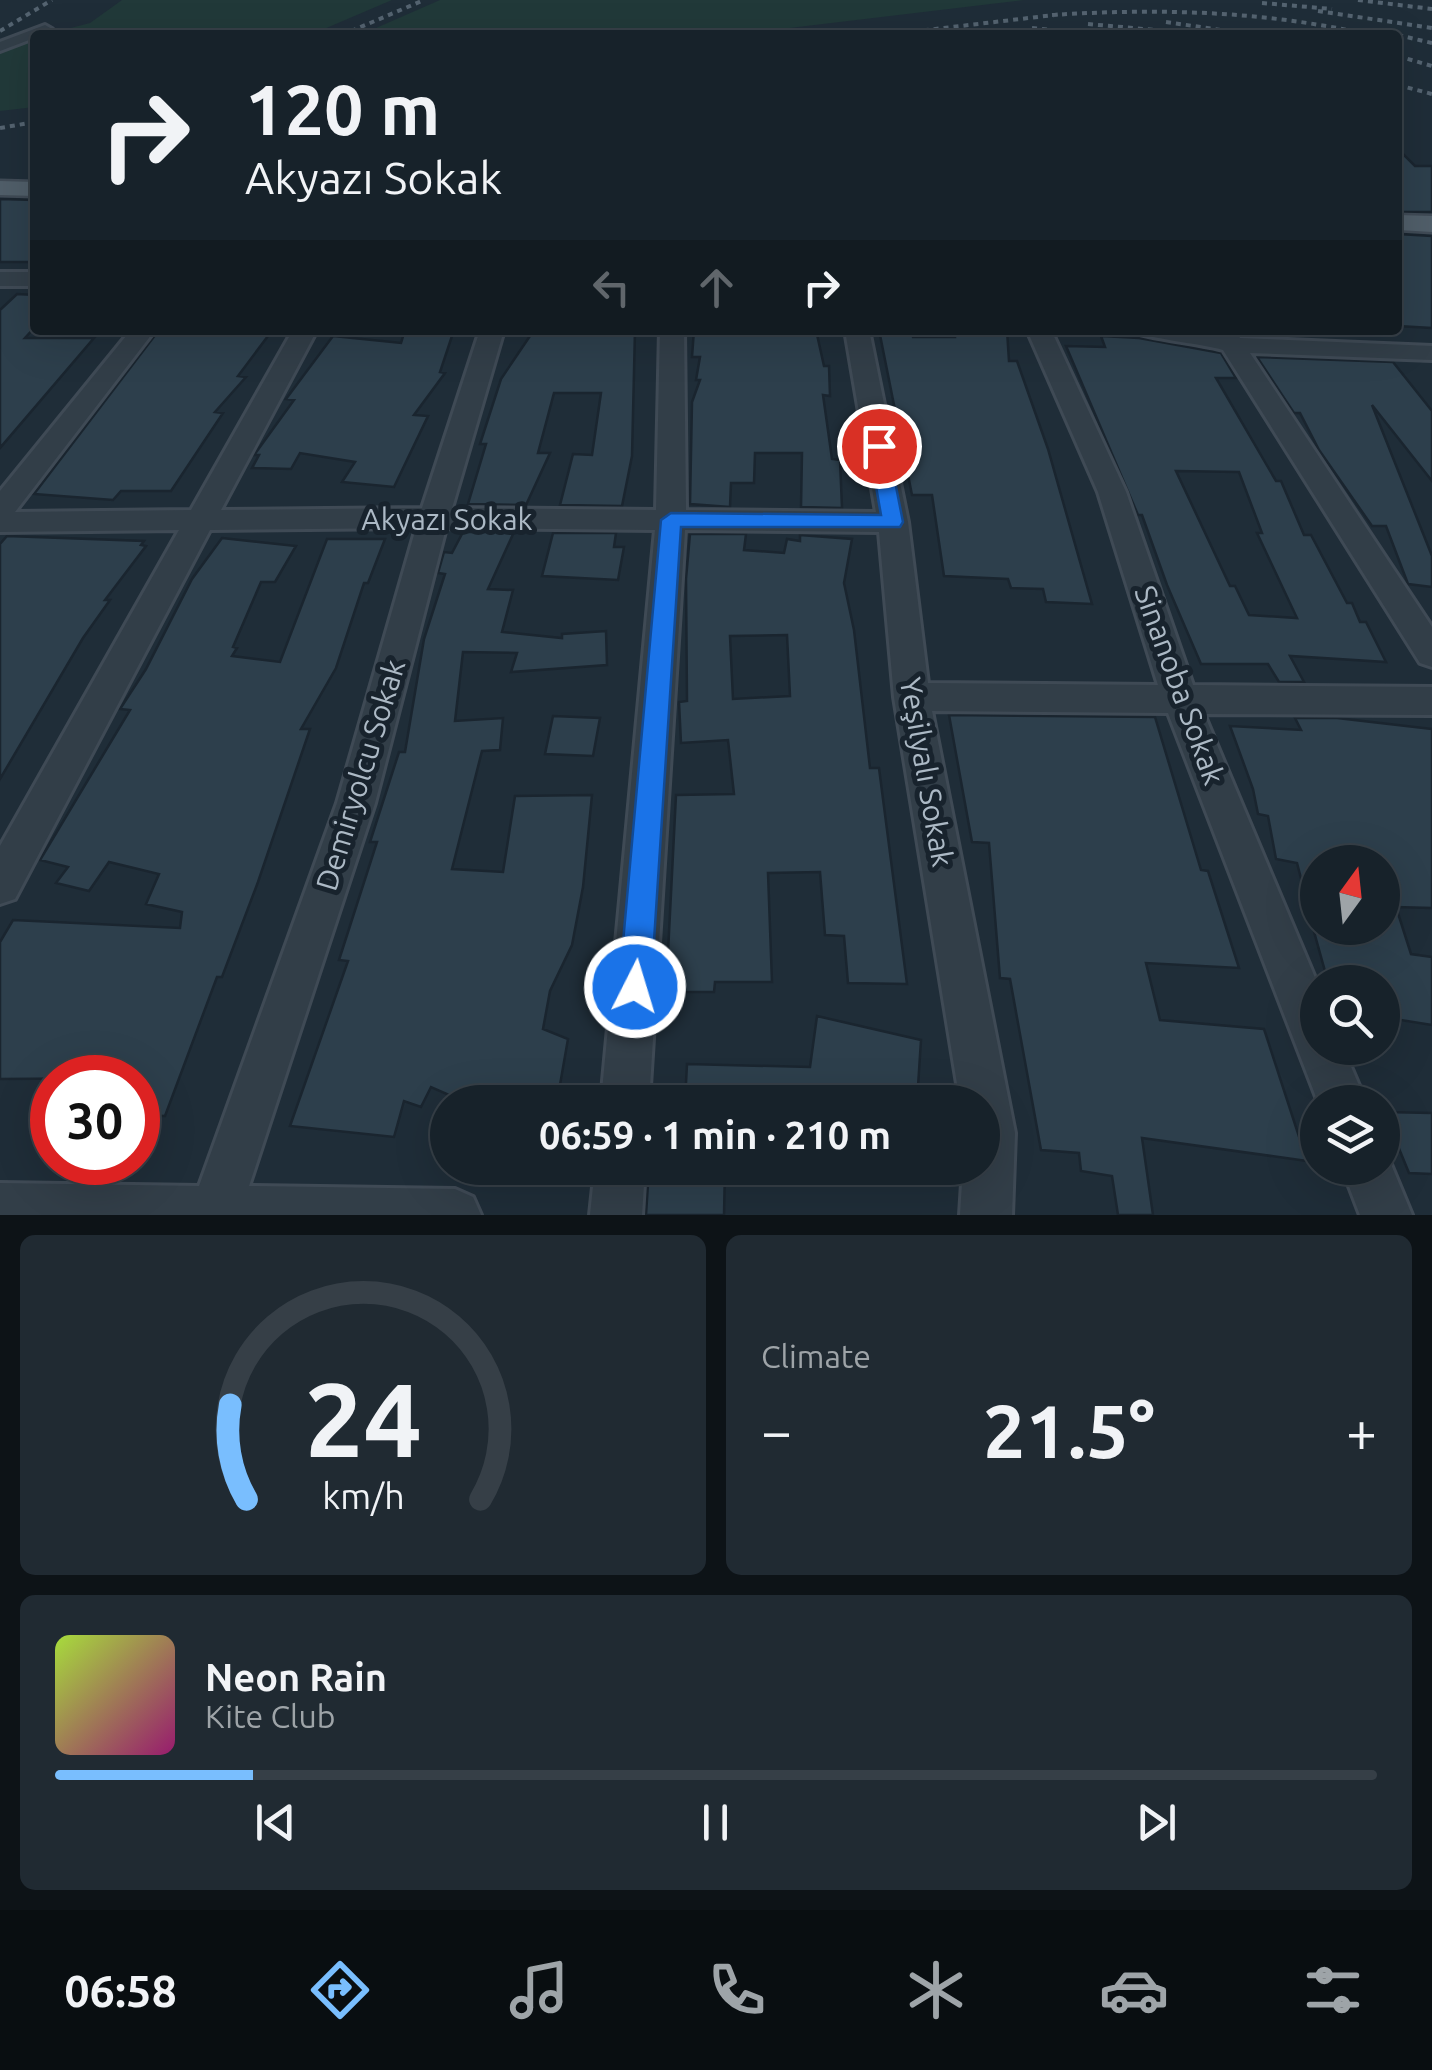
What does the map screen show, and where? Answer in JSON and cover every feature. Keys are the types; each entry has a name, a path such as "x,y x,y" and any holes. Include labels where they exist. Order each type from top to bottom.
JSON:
{"main road":[{"path":"0,188 30,188"},
{"path":"1402,224 1432,224"}],"street":[{"path":"0,47 30,36"},
{"path":"0,301 19,279"},
{"path":"0,511 140,335"},
{"path":"0,884 302,335"},
{"name":"Demiryolcu Sokak","path":"215,1214 356,802 434,518 490,335"},
{"path":"626,1085 671,520 672,335"},
{"name":"Yeşilyalı Sokak","path":"858,335 893,522 912,697 990,1133 986,1215"},
{"name":"Sinanoba Sokak","path":"1041,335 1112,492 1182,701 1300,996"},
{"path":"1368,335 1382,350"},
{"path":"1229,338 1429,356"},
{"path":"1229,338 1432,654"},
{"name":"Akyazı Sokak","path":"0,522 434,518 893,522"},
{"path":"912,697 1432,701"},
{"path":"616,1215 619,1185"},
{"path":"1375,1185 1386,1215"},
{"path":"0,1209 455,1215"}],"green space":[{"path":"122,0 392,0 322,30 63,30 90,23"},
{"path":"440,0 1024,0 773,30 371,30"},
{"path":"30,39 30,108 0,111 0,52"}],"building":[{"path":"1402,153 1415,166 1432,166 1432,212 1402,212"},
{"path":"0,199 30,200 30,262 0,262"},
{"path":"1402,234 1432,236 1432,328 1402,326"},
{"path":"17,294 30,295 30,332 25,338 94,338 0,448 0,310"},
{"path":"155,335 269,335 238,376 246,377 215,412 223,413 171,491 121,491 113,500 34,494"},
{"path":"403,335 452,335 440,372 445,373 414,415 428,416 394,487 342,482 355,462 300,453 291,469 252,468 259,455 254,455 294,400 286,399 333,336 401,343"},
{"path":"531,335 635,335 632,456 622,506 560,505 573,454 592,455 601,393 554,393 538,453 550,453 526,505 468,504 486,444 480,444 501,379"},
{"path":"694,335 817,335 824,366 829,366 830,396 823,395 832,459 840,460 842,508 801,507 802,453 755,453 754,483 731,483 730,507 690,504 692,402 700,380 696,380 700,357 692,357"},
{"path":"880,335 1007,335 1009,361 1017,361 1048,449 1092,604 1046,602 1043,589 1011,588 1008,579 944,576 932,495 912,495"},
{"path":"1101,336 1139,338 1221,353 1236,378 1216,378 1276,481 1281,481 1304,535 1311,535 1347,603 1352,603 1360,622 1366,622 1386,662 1290,656 1304,682 1279,682 1268,664 1201,664 1142,515 1138,515 1066,346 1105,347","holes":["1176,471 1239,472 1262,533 1257,533 1297,618 1249,615 1235,586 1230,586"]},
{"path":"1257,357 1393,362 1432,411 1432,481 1372,405 1432,556 1432,587 1408,584 1386,526 1372,526 1319,450 1300,413 1294,413"},
{"path":"463,532 514,532 488,589 513,590 502,632 562,638 562,634 606,631 607,665 511,672 517,653 463,652 455,721 503,718 500,750 482,751 452,869 503,872 515,796 592,795 583,887 572,945 550,991 543,1029 568,1039 560,1085 430,1085 421,1107 404,1101 394,1137 290,1126 348,961 339,960 377,842 370,842 399,752 405,752 424,639 445,574 438,573 444,552 452,553"},
{"path":"553,533 616,533 614,547 624,547 618,580 542,576"},
{"path":"690,534 746,534 744,550 784,553 787,539 800,541 800,535 852,539 844,583 854,630 870,768 879,768 907,984 848,983 844,936 825,935 820,872 768,873 772,982 715,982 714,992 666,992 676,795 734,794 728,740 681,743 679,702 687,701 686,579","holes":["787,635 790,696 733,699 730,636"]},
{"path":"7,536 144,541 141,545 146,546 105,600 110,600 83,638 0,779 0,544"},
{"path":"222,538 296,546 275,582 261,582 233,647 237,648 232,656 280,662 327,539 385,539 368,583 364,583 336,668 301,729 310,729 258,882 222,977 217,977 165,1116 160,1116 160,1055 30,1055 30,1079 0,1079 0,942 13,920 180,928 182,912 146,904 159,874 109,862 89,891 56,883 68,867 40,860 130,710 120,709 146,669 192,579"},
{"path":"949,715 1155,717 1201,870 1208,871 1239,968 1146,963 1160,1020 1264,1029 1300,1140 1300,1160 1142,1138 1153,1215 1118,1215 1112,1176 1081,1171 1079,1153 1041,1150 1010,979 1000,978 989,843 972,842"},
{"path":"553,716 600,718 593,756 545,754"},
{"path":"1295,718 1337,718 1432,729 1432,908 1400,907 1400,845 1300,845 1300,875 1297,863 1276,859 1268,816 1258,814 1230,726 1301,730"},
{"path":"1400,920 1411,954 1432,957 1432,1025 1400,1020 1400,965 1323,965 1318,945 1400,945"},
{"path":"817,1016 921,1040 918,1085 686,1085 687,1064 810,1067"},
{"path":"1400,1112 1432,1113 1432,1174 1409,1173 1400,1151"},
{"path":"648,1185 725,1185 724,1215 646,1215"}],"railway":[{"path":"0,31 52,0"},
{"path":"354,30 424,0"},
{"path":"1358,0 1432,9"},
{"path":"1262,3 1332,9"},
{"path":"1318,11 1432,28"},
{"path":"1056,15 1212,13 1346,30"},
{"path":"1056,15 1063,14"},
{"path":"927,30 1056,15"},
{"path":"1166,22 1221,30"},
{"path":"1088,24 1156,30"},
{"path":"1032,28 1052,30"},
{"path":"1402,36 1432,43"},
{"path":"1402,57 1432,66"},
{"path":"1402,86 1432,94"},
{"path":"0,128 30,123"}],"route":[{"path":"635,987 671,520 893,522 879,446"}]}
